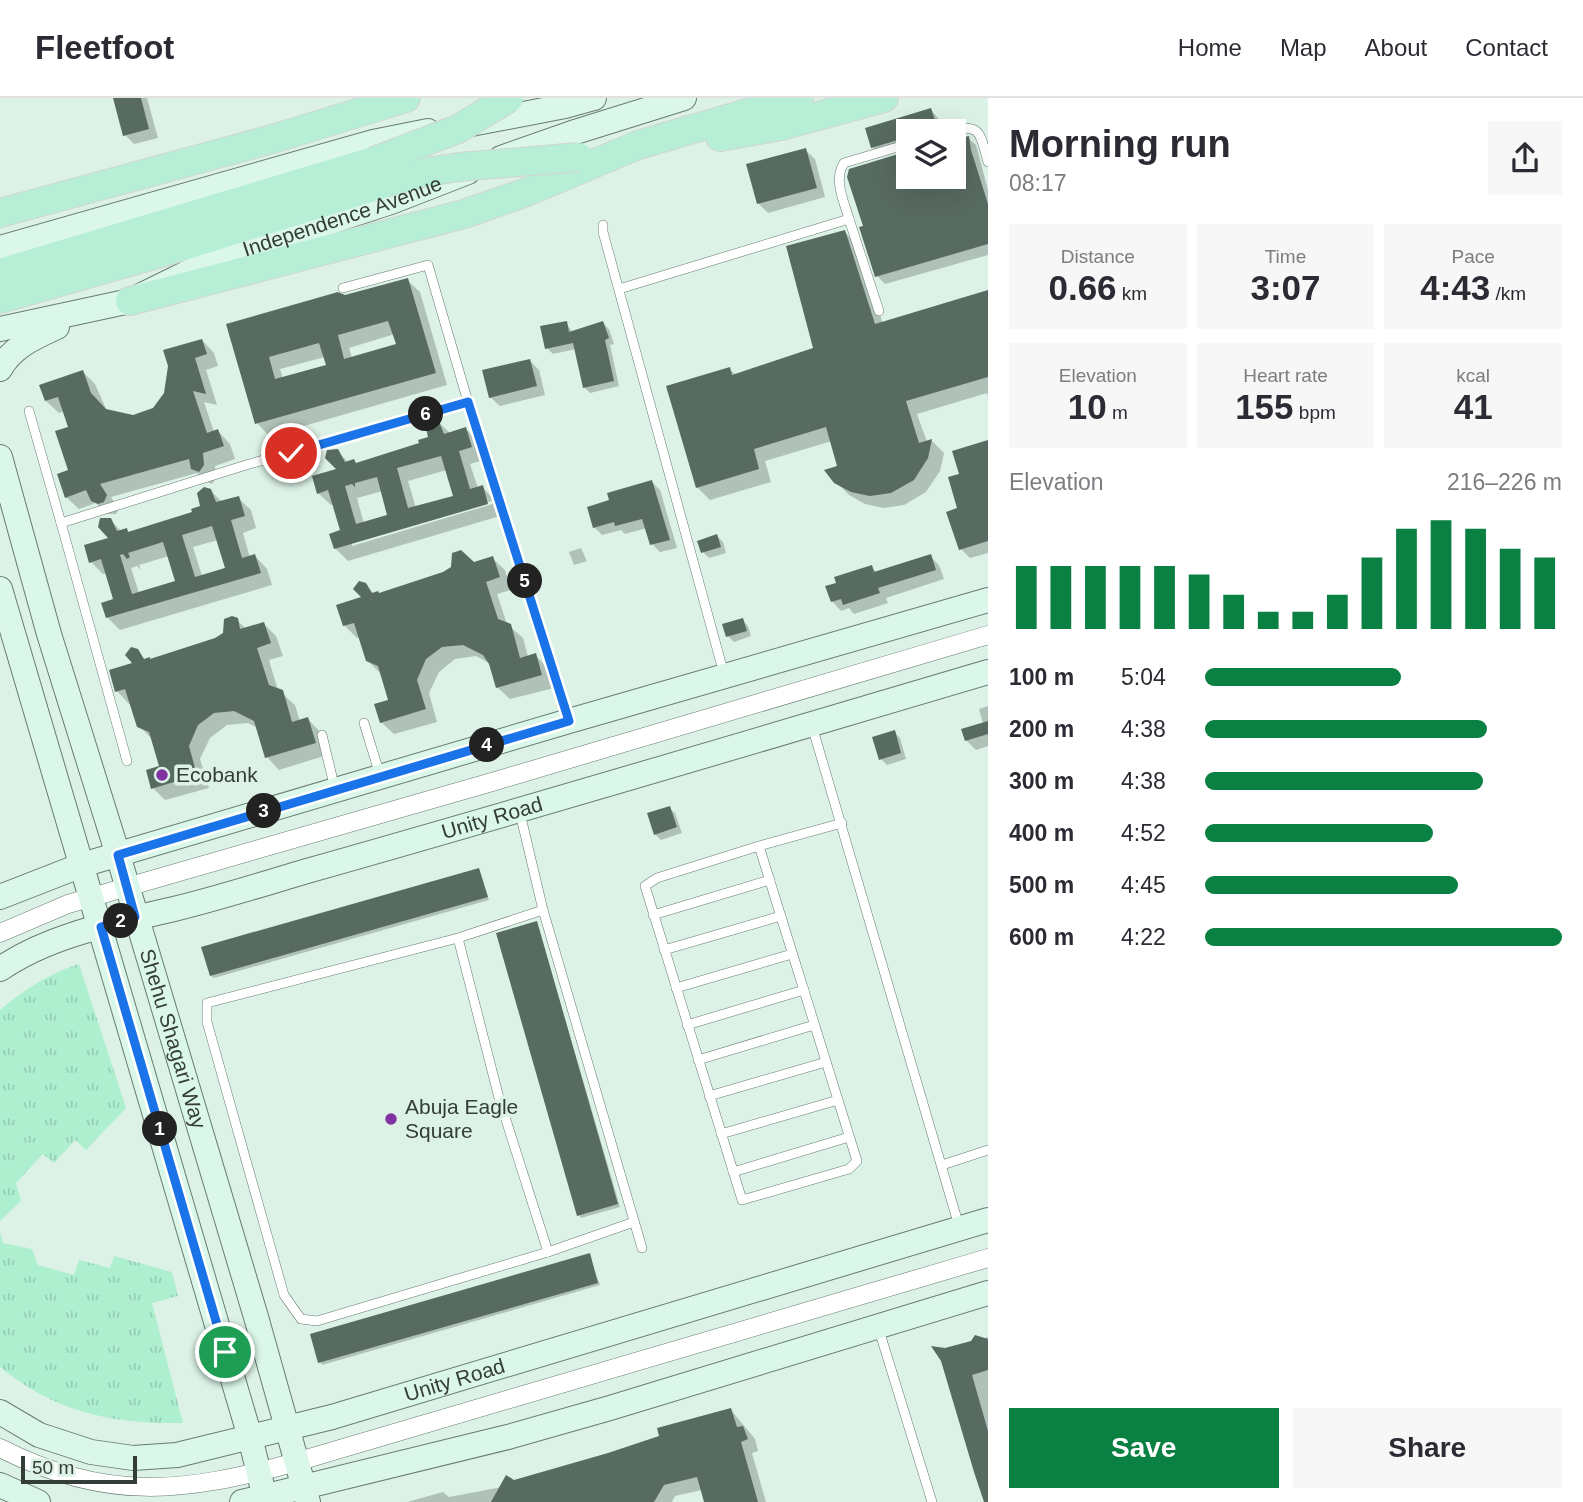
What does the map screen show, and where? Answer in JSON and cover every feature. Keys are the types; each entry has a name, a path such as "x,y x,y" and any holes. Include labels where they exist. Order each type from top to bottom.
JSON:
{"main road":[{"path":"0,213 276,138 407,98"},
{"name":"Independence Avenue","path":"0,299 160,253 380,172 509,98"},
{"path":"130,301 476,210 524,193 580,162 799,98"},
{"path":"638,145 739,134 781,126 884,98"},
{"path":"380,172 426,172 460,167 580,162"},
{"name":"Independence Avenue","path":"0,273 380,172"}],"street":[{"path":"0,248 373,142 552,109 594,98"},
{"name":"Independence Avenue","path":"0,328 130,301 213,260 391,202 494,160 572,133 684,98"},
{"path":"0,369 5,360 30,339 95,310"},
{"name":"Shehu Shagari Way","path":"0,457 49,635 118,855 256,1317 306,1495"},
{"name":"Shehu Shagari Way","path":"0,589 250,1437 259,1473 258,1500"},
{"path":"0,897 82,865 988,600"},
{"name":"Unity Road","path":"0,933 50,911 92,897 988,635"},
{"name":"Unity Road","path":"0,969 16,958 50,943 101,927 519,811 988,671"},
{"name":"Unity Road","path":"0,1412 39,1435 91,1452 133,1458 177,1455 287,1429 427,1389 988,1220"},
{"name":"Unity Road","path":"0,1448 28,1464 100,1486 140,1490 183,1488 259,1473 988,1258"},
{"path":"258,1500 306,1495 597,1411 988,1293"},
{"path":"0,1485 38,1502"}],"lane":[{"path":"966,126 980,135 988,162"},
{"path":"879,311 838,180 844,163 896,148"},
{"path":"619,289 849,219"},
{"path":"603,225 724,676"},
{"path":"343,288 428,265 468,402 569,721"},
{"path":"61,523 246,465 468,402"},
{"path":"29,411 127,761"},
{"path":"364,723 381,777"},
{"path":"811,724 960,1228"},
{"path":"322,735 335,790"},
{"path":"519,811 543,910 642,1248"},
{"path":"759,846 857,1161 849,1169 742,1200 645,886 657,878 759,846 842,822"},
{"path":"653,915 770,880"},
{"path":"543,910 458,938 207,1003 207,1022 284,1295 301,1319 317,1321 548,1252 634,1222"},
{"path":"664,950 780,916"},
{"path":"458,938 499,1098 548,1252"},
{"path":"676,988 792,954"},
{"path":"687,1025 804,990"},
{"path":"698,1060 814,1025"},
{"path":"709,1096 826,1062"},
{"path":"721,1134 838,1100"},
{"path":"733,1171 849,1137"},
{"path":"942,1165 988,1150"},
{"path":"878,1326 932,1502"}],"green space":[{"path":"79,964 126,1108 86,1150 75,1140 54,1163 43,1154 16,1183 21,1201 0,1221 0,1010 37,983"},
{"path":"0,1232 3,1243 32,1249 38,1265 74,1275 79,1260 110,1268 114,1256 172,1272 178,1296 152,1303 183,1423 133,1421 86,1413 42,1395 0,1367"}],"building":[{"path":"113,98 141,98 149,129 123,136"},
{"path":"931,108 935,119 896,119 896,141 871,148 865,128"},
{"path":"969,136 988,204 988,244 875,277 859,227 863,226 847,177 849,169 896,155 896,189 966,189 966,137"},
{"path":"806,148 817,188 757,204 746,164"},
{"path":"845,230 875,324 988,290 988,377 906,401 919,443 932,439 928,458 914,480 891,493 870,496 851,492 834,483 824,470 837,466 826,427 754,449 759,469 696,488 666,386 730,367 732,375 813,348 786,246"},
{"path":"408,278 436,373 255,424 226,324 338,292 345,295","holes":["388,321 396,344 344,359 338,335","319,343 326,365 275,379 269,357"]},
{"path":"567,321 569,332 603,321 609,338 605,340 614,381 583,388 573,343 545,349 540,326"},
{"path":"202,339 207,354 195,358 206,394 193,391 207,433 218,429 224,446 203,453 204,465 199,472 191,469 189,459 100,484 107,495 104,502 98,504 91,501 86,490 65,498 57,474 68,470 55,431 68,427 58,397 45,401 39,385 83,370 91,393 106,409 133,415 153,408 164,393 168,366 163,350"},
{"path":"530,359 537,386 489,398 482,370"},
{"path":"438,419 444,434 466,427 472,447 459,451 470,489 483,485 488,504 334,549 329,534 340,530 328,490 317,494 312,476 336,469 325,458 327,450 338,449 345,462 354,459 356,463 419,443 418,440 428,437 425,424","holes":["441,456 453,496 408,508 397,468","377,477 387,515 356,524 345,486 352,484 355,487 355,483"]},
{"path":"988,440 988,541 959,550 946,512 957,508 948,477 959,474 952,451"},
{"path":"652,480 670,540 650,545 642,519 615,526 614,522 593,528 587,507 609,500 607,493"},
{"path":"204,487 211,489 216,502 239,496 245,516 231,520 242,558 255,554 261,573 106,618 101,603 113,599 101,559 89,563 84,545 108,538 98,527 100,518 111,518 117,531 127,528 128,532 192,512 191,509 200,506 197,493","holes":["212,526 225,568 195,577 182,535","163,542 175,581 132,594 120,555 123,554 127,559 130,557 128,553"]},
{"path":"717,534 721,547 701,553 697,541"},
{"path":"461,550 474,562 493,556 500,577 486,582 498,619 511,624 520,658 536,653 542,675 496,688 489,664 483,655 463,645 442,647 426,659 417,680 426,709 380,723 374,704 388,700 378,666 366,661 354,623 343,626 336,605 361,597 353,589 359,581 366,583 372,593 379,593 443,572 451,567 452,553"},
{"path":"931,554 936,570 878,588 880,593 843,605 841,599 831,602 825,586 836,583 834,577 872,565 874,572"},
{"path":"232,616 238,618 240,629 264,622 271,643 257,648 269,685 283,690 292,722 308,717 316,743 265,758 254,721 234,711 214,713 198,725 189,746 197,775 151,789 146,770 159,766 149,732 137,727 125,689 115,692 109,670 132,663 125,655 131,647 138,649 144,659 150,659 215,638 223,633 224,619"},
{"path":"743,618 747,631 726,637 722,624"},
{"path":"988,721 988,734 965,741 961,729"},
{"path":"895,730 901,753 879,760 872,737"},
{"path":"670,806 677,827 654,835 647,813"},
{"path":"479,868 488,897 210,976 201,947"},
{"path":"537,921 618,1204 577,1216 496,933"},
{"path":"590,1253 598,1283 318,1363 310,1334"},
{"path":"975,1335 988,1339 988,1370 972,1375 988,1431 988,1502 984,1502 974,1472 941,1361 931,1346 945,1348 971,1341"},
{"path":"731,1408 737,1427 743,1426 748,1439 741,1442 758,1502 704,1502 697,1477 664,1485 654,1502 491,1502 506,1475 514,1480 608,1453 659,1436 657,1428"}],"place":[{"name":"Ecobank","path":"162,775"},
{"name":"Abuja Eagle Square","path":"391,1119"}],"route":[{"path":"225,1352 101,927 135,917 118,855 569,721 468,402 291,453"}]}
